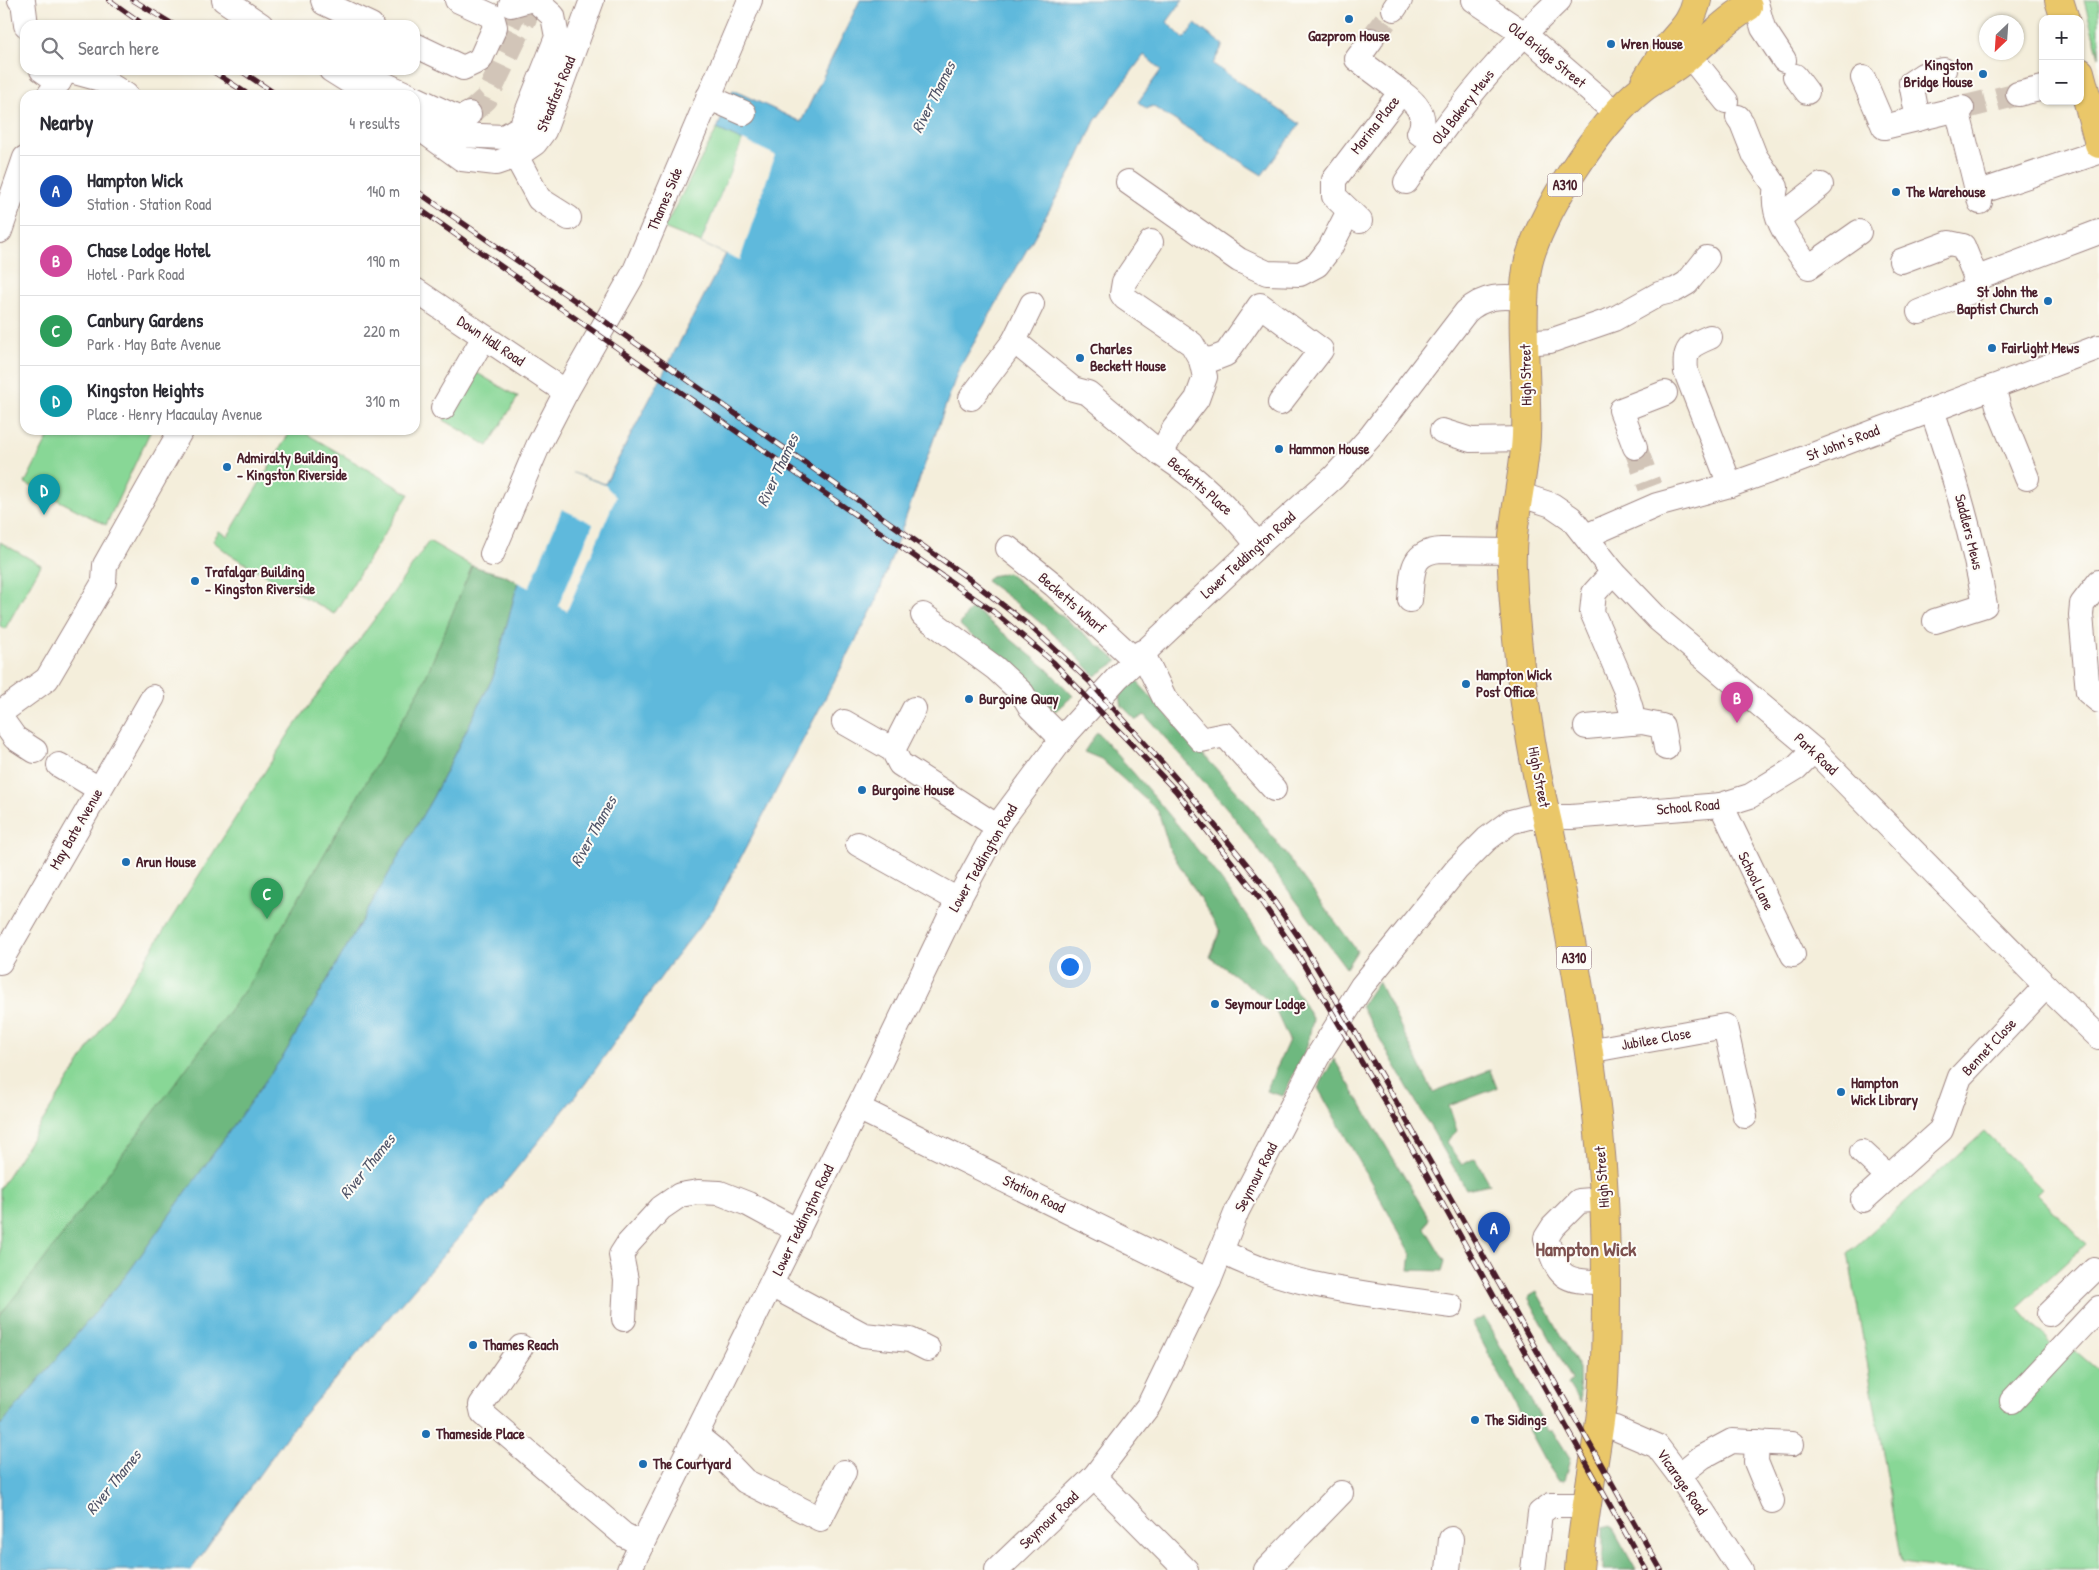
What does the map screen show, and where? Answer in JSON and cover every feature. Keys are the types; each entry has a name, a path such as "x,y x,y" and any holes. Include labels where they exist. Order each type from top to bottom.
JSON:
{"main road":[{"name":"High Street","path":"1681,48 1694,14 1697,0"},
{"path":"1718,0 1729,5 1755,3"},
{"path":"2059,0 2064,15"},
{"name":"High Street","path":"1587,1501 1600,1425 1605,1374 1605,1199 1601,1151 1588,1051 1568,928 1528,718 1521,666 1512,551 1526,440 1524,298 1530,257 1540,229 1585,153 1617,114 1681,48 1755,3"},
{"path":"2084,87 2099,144"},
{"name":"A310","path":"1579,1570 1587,1501"}],"street":[{"path":"20,0 23,1 25,20"},
{"path":"224,0 254,20"},
{"path":"323,0 324,4 360,20"},
{"path":"420,47 463,68 480,60 495,27 492,16 457,0"},
{"path":"420,118 458,135 504,137 522,127 557,37 553,16 536,0"},
{"name":"Steadfast Road","path":"420,129 462,158 496,163 516,156 535,143 544,131 592,0"},
{"name":"Thames Side","path":"492,554 538,446 566,392 634,273 750,0"},
{"name":"Old Bridge Street","path":"1474,0 1523,33 1617,114"},
{"name":"Old Bakery Mews","path":"1406,182 1468,98 1523,33 1559,0"},
{"path":"1755,3 1763,28 1795,76"},
{"name":"Marina Place","path":"1128,182 1239,260 1267,273 1300,274 1317,266 1355,216 1334,196 1334,180 1401,92 1357,59 1371,40"},
{"path":"1681,48 1742,123 1755,156 1776,187 1774,199 1782,229 1809,267 1859,232"},
{"path":"1918,119 1911,84 1923,75 1944,70"},
{"path":"340,75 363,90"},
{"path":"365,75 397,90"},
{"path":"1863,78 1884,127 1960,108 1979,197 2099,152"},
{"path":"54,79 100,79 118,90"},
{"path":"2018,94 2039,89"},
{"path":"1401,92 1414,102 1422,112 1422,124 1419,133"},
{"path":"708,97 744,113"},
{"path":"420,100 460,120 469,114"},
{"path":"516,156 539,199 569,218"},
{"path":"0,231 20,173"},
{"path":"1779,218 1821,185"},
{"path":"1976,278 2099,232"},
{"path":"1151,242 1124,282 1122,294 1192,344 1201,360 1213,359 1226,354 1260,305 1321,350 1280,403"},
{"path":"1902,261 1949,243 1963,246 1976,278 1972,291 1919,312"},
{"path":"1525,343 1550,341 1614,319 1659,294 1675,290 1687,283 1707,258"},
{"name":"Down Hall Road","path":"420,293 566,392"},
{"name":"Lower Teddington Road","path":"629,1570 771,1286 958,900 998,827 1062,739 1138,656 1258,545 1317,494 1371,436 1472,306 1478,302 1495,297 1524,298"},
{"path":"971,398 1014,341 1032,304"},
{"path":"443,408 484,337"},
{"path":"1710,337 1691,346 1685,357 1686,372 1730,485"},
{"path":"1014,341 1072,389 1088,394 1161,454"},
{"name":"St John's Road","path":"1586,536 1654,496 1730,485 2099,347"},
{"name":"Becketts Place","path":"1201,360 1205,377 1197,399 1174,429 1161,454 1175,463 1226,508 1258,545"},
{"path":"1993,387 1999,409 2027,478"},
{"path":"1635,447 1621,410 1665,393"},
{"name":"Saddlers Mews","path":"1932,410 1958,489 1977,556 1985,605 1935,621"},
{"path":"1442,432 1471,440 1526,440"},
{"path":"0,713 47,680 104,582 105,565 178,435"},
{"name":"Park Road","path":"1518,494 1538,499 1562,511 1586,536 1613,572 1674,633 1814,750 2046,986 2099,1037"},
{"name":"Becketts Wharf","path":"1008,548 1138,656"},
{"path":"1410,600 1414,568 1417,559 1422,554 1431,550 1512,551"},
{"path":"1613,572 1594,593 1592,612 1625,689 1631,708 1632,723"},
{"path":"2099,582 2082,604 2080,615 2088,692 2099,701"},
{"path":"923,615 996,668 1022,693 1031,708 1062,739"},
{"path":"1138,656 1165,699 1201,740 1225,735 1274,789"},
{"name":"May Bate Avenue","path":"0,962 153,697"},
{"path":"892,750 914,709"},
{"path":"0,717 15,738 35,751"},
{"path":"844,722 892,750 900,764 998,827"},
{"path":"1586,727 1642,722 1662,726 1666,748"},
{"name":"School Road","path":"1546,816 1572,817 1721,805 1750,796 1796,768 1814,750"},
{"path":"59,765 99,790"},
{"name":"School Lane","path":"1721,805 1792,955"},
{"name":"Seymour Road","path":"997,1570 1094,1477 1149,1405 1209,1281 1238,1211 1315,1062 1362,986 1457,869 1487,839 1510,822 1529,817 1546,816"},
{"path":"858,844 958,900"},
{"name":"Bennet Close","path":"1863,1200 1940,1130 1960,1077 2046,986"},
{"name":"Jubilee Close","path":"1588,1051 1725,1026 1746,1116"},
{"name":"Station Road","path":"858,1108 1209,1281"},
{"path":"1862,1152 1889,1177"},
{"path":"624,1319 626,1280 622,1255 628,1244 661,1208 680,1195 698,1192 720,1193 748,1204 798,1231"},
{"path":"1605,1199 1579,1201 1553,1227 1546,1238 1555,1267 1562,1274 1576,1281 1606,1283"},
{"path":"1221,1252 1245,1265 1286,1279 1451,1306"},
{"path":"2012,1401 2094,1322 2056,1307 2094,1270"},
{"path":"771,1286 864,1335 910,1340 928,1349"},
{"path":"521,1347 481,1405 483,1414 624,1535 642,1544"},
{"name":"Vicarage Road","path":"1600,1425 1615,1428 1656,1446 1679,1475 1742,1570"},
{"path":"696,1436 717,1452 745,1481 820,1519 844,1472"},
{"path":"1679,1475 1702,1457 1732,1440 1792,1444"},
{"path":"1757,1442 1756,1462 1772,1502"},
{"path":"1094,1477 1186,1570"},
{"path":"1266,1570 1340,1493"},
{"path":"1532,1570 1540,1513 1552,1505 1587,1501"},
{"path":"1448,1570 1451,1539"}],"green space":[{"path":"2084,0 2099,0 2099,57 2086,8"},
{"path":"717,129 743,140 701,243 664,228"},
{"path":"472,370 518,397 488,446 444,420"},
{"path":"49,435 149,435 106,525 25,483"},
{"path":"288,435 309,435 409,494 334,614 229,554 213,541 219,531 228,536"},
{"path":"429,541 472,566 503,575 518,582 433,797 284,1055 0,1426 0,1188 292,729 382,609"},
{"path":"0,542 41,565 5,629 0,626"},
{"path":"472,566 503,575 518,582 493,677 433,797 284,1055 128,1273 0,1426 0,1315 40,1265 247,987 422,686"},
{"path":"1008,573 1118,661 1095,676 1044,626 986,581 990,576"},
{"path":"973,608 1047,669 1073,696 1055,711 960,625 967,613"},
{"path":"1132,676 1250,806 1357,951 1346,968 1231,813 1145,715 1136,720 1122,706 1120,696"},
{"path":"1097,732 1157,800 1240,906 1266,943 1313,1020 1306,1049 1283,1096 1266,1091 1289,1040 1272,1003 1210,957 1220,931 1170,850 1158,811 1101,759 1084,752"},
{"path":"1378,981 1433,1092 1490,1070 1497,1088 1449,1106 1457,1131 1446,1142 1462,1165 1475,1158 1490,1184 1466,1189 1361,1006"},
{"path":"1334,1059 1429,1218 1425,1228 1445,1261 1442,1271 1409,1270 1411,1253 1318,1088"},
{"path":"1984,1131 2041,1188 2036,1193 2086,1244 2018,1307 2049,1343 2064,1356 2072,1348 2099,1371 2099,1570 1957,1570 1902,1563 1848,1253"},
{"path":"1537,1292 1579,1368 1580,1403 1568,1384 1572,1380 1528,1297"},
{"path":"1484,1317 1548,1431 1553,1431 1570,1458 1564,1481 1558,1480 1553,1474 1472,1323"},
{"path":"1611,1525 1636,1570 1603,1570 1603,1527"}],"water":[{"name":"River Thames","path":"860,0 1183,0 1167,22 1184,39 1195,24 1223,45 1213,64 1300,124 1262,175 1152,106 1147,109 1138,102 1161,70 1144,55 1095,121 1076,163 958,371 875,604 714,908 668,967 585,1084 482,1211 294,1426 191,1570 0,1570 0,1426 128,1273 284,1055 433,797 493,677 518,582 573,473 605,484 726,254 701,243 743,141 717,129 733,90 801,122"}],"pier":[{"path":"743,140 775,155 740,260 701,243"},
{"path":"570,472 605,485 616,497 567,611 558,606 593,524 562,509 529,588 515,581 558,480"}],"tunnel":[{"path":"469,114 486,99 525,18 500,6"},
{"path":"1371,40 1394,9"},
{"path":"1962,108 2018,94"},
{"path":"1635,447 1650,487"}],"railway":[{"path":"109,0 137,20"},
{"path":"133,0 166,20"},
{"path":"219,75 241,90"},
{"path":"247,75 270,90"},
{"path":"420,193 593,313 968,578 1031,627 1089,681 1182,785 1261,882 1300,939 1382,1077 1661,1570"},
{"path":"420,210 994,612 1053,662 1176,791 1255,892 1298,955 1397,1122 1646,1570"}],"place":[{"name":"Gazprom House","path":"1349,19"},
{"name":"Wren House","path":"1611,44"},
{"name":"Kingston Bridge House","path":"1983,74"},
{"name":"The Warehouse","path":"1896,192"},
{"name":"St John the Baptist Church","path":"2048,301"},
{"name":"Fairlight Mews","path":"1992,348"},
{"name":"Charles Beckett House","path":"1080,358"},
{"name":"Hammon House","path":"1279,449"},
{"name":"Admiralty Building - Kingston Riverside","path":"227,467"},
{"name":"Kingston Heights","path":"44,515"},
{"name":"Trafalgar Building - Kingston Riverside","path":"195,581"},
{"name":"Hampton Wick Post Office","path":"1466,684"},
{"name":"Burgoine Quay","path":"969,699"},
{"name":"Chase Lodge Hotel","path":"1737,723"},
{"name":"Burgoine House","path":"862,790"},
{"name":"Arun House","path":"126,862"},
{"name":"Canbury Gardens","path":"267,919"},
{"name":"Seymour Lodge","path":"1215,1004"},
{"name":"Hampton Wick Library","path":"1841,1092"},
{"name":"Hampton Wick","path":"1494,1253"},
{"name":"Thames Reach","path":"473,1345"},
{"name":"The Sidings","path":"1475,1420"},
{"name":"Thameside Place","path":"426,1434"},
{"name":"The Courtyard","path":"643,1464"}],"district":[{"name":"Hampton Wick","path":"1586,1249"}]}
